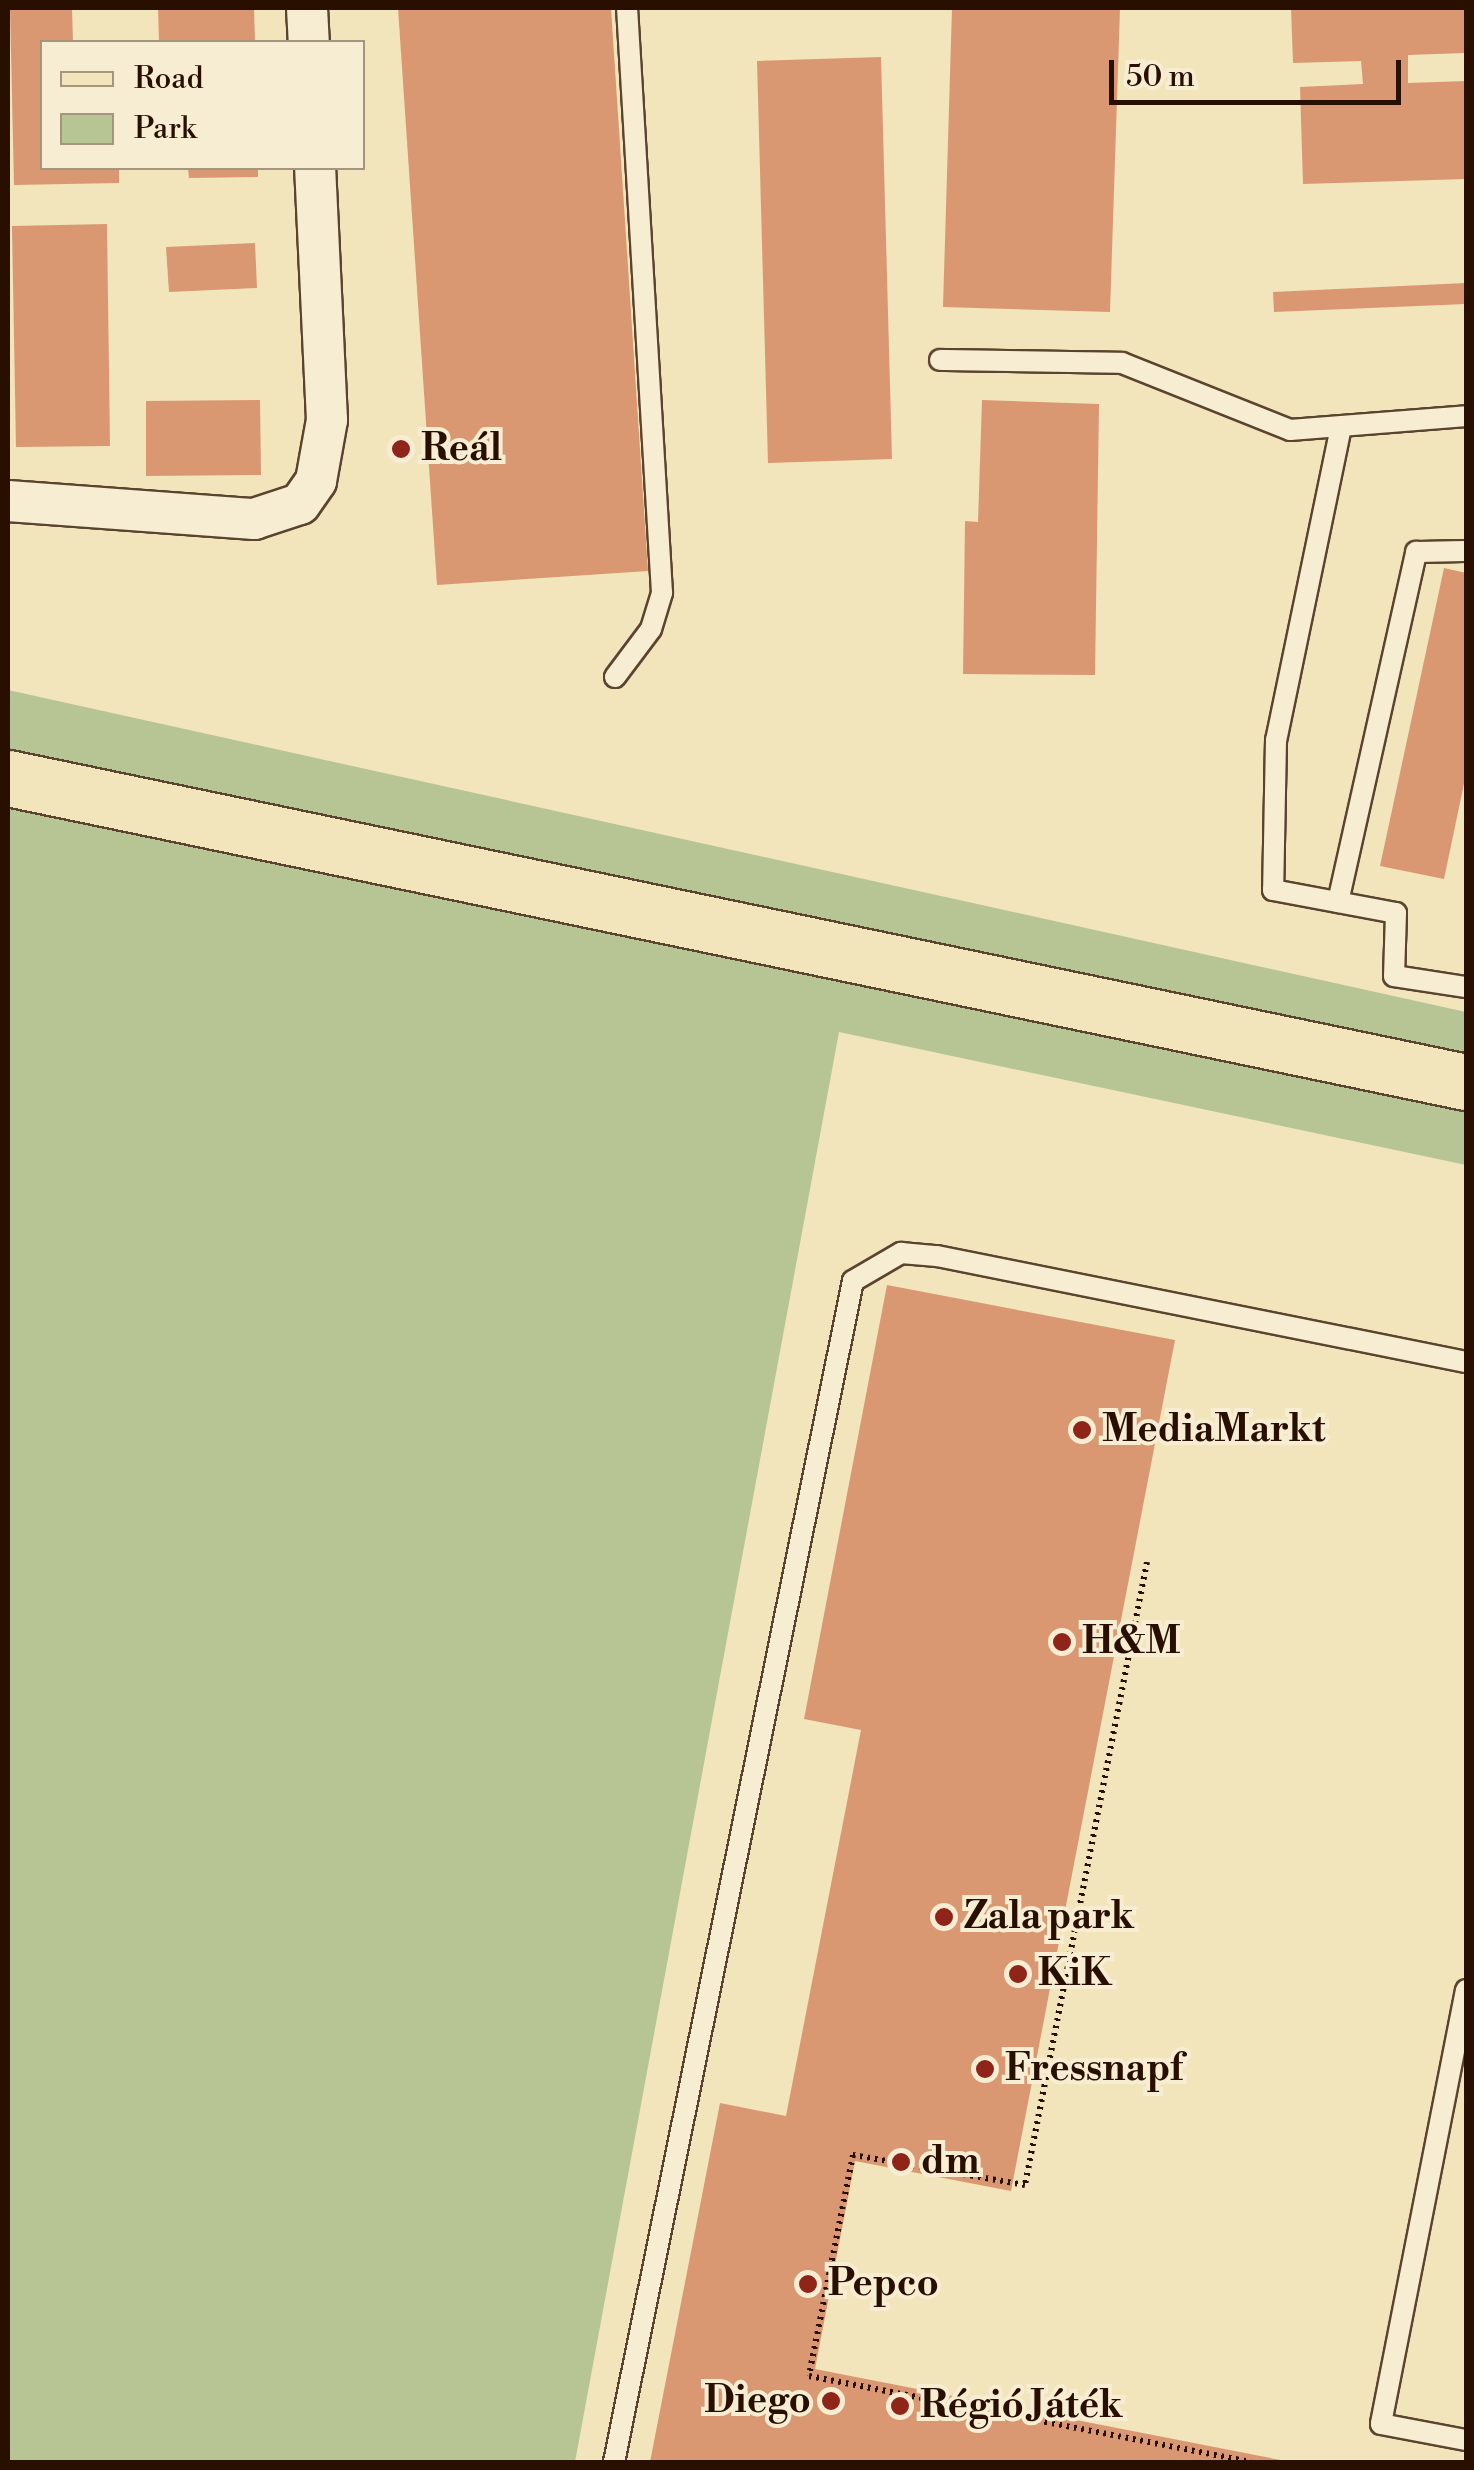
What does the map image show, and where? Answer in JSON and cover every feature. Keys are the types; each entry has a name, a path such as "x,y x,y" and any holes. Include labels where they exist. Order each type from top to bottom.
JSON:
{"main road":[{"path":"8,778 1466,1082"}],"street":[{"path":"307,8 309,40"},
{"path":"8,502 254,519 300,504 316,481 327,420 315,170"}],"lane":[{"path":"614,676 651,629 662,593 627,8"},
{"path":"940,360 1122,363 1290,430 1466,416"},
{"path":"1341,427 1276,740 1273,890 1396,913 1394,976 1466,987"},
{"path":"1338,902 1416,552 1466,551"},
{"path":"614,2462 853,1281 901,1253 936,1256 1466,1362"},
{"path":"1466,1990 1381,2424 1466,2440"}],"path":[{"path":"1147,1562 1025,2185 852,2155 809,2376 1250,2462"}],"green space":[{"path":"8,690 1466,1012 1466,1165 839,1032 575,2462 8,2462"}],"building":[{"path":"10,8 72,8 73,40 40,40 40,170 119,170 119,183 14,185"},
{"path":"158,8 254,8 255,40 159,40"},
{"path":"398,8 611,8 648,571 437,585"},
{"path":"952,8 1120,8 1110,312 943,307"},
{"path":"1291,8 1466,8 1466,53 1408,55 1408,83 1466,81 1466,179 1303,184 1300,87 1363,84 1361,61 1293,63"},
{"path":"881,57 892,459 768,463 757,61"},
{"path":"188,170 258,170 258,177 189,178"},
{"path":"107,224 110,446 16,447 12,226"},
{"path":"255,243 257,288 169,292 166,247"},
{"path":"1466,283 1466,304 1274,312 1273,292"},
{"path":"260,400 261,475 146,476 146,401"},
{"path":"982,400 1099,404 1095,675 963,674 965,521 978,522"},
{"path":"1444,568 1466,573 1466,774 1444,879 1380,866"},
{"name":"Zala park","path":"887,1285 1175,1340 1011,2191 855,2161 815,2369 1291,2462 650,2462 720,2103 786,2116 861,1730 804,1719"}],"place":[{"name":"Reál","path":"401,449"},
{"name":"MediaMarkt","path":"1082,1430"},
{"name":"H&M","path":"1062,1642"},
{"name":"Zala park","path":"944,1917"},
{"name":"KiK","path":"1018,1974"},
{"name":"Fressnapf","path":"985,2069"},
{"name":"dm","path":"901,2162"},
{"name":"Pepco","path":"808,2284"},
{"name":"Diego","path":"831,2401"},
{"name":"Régió Játék","path":"900,2406"}]}
